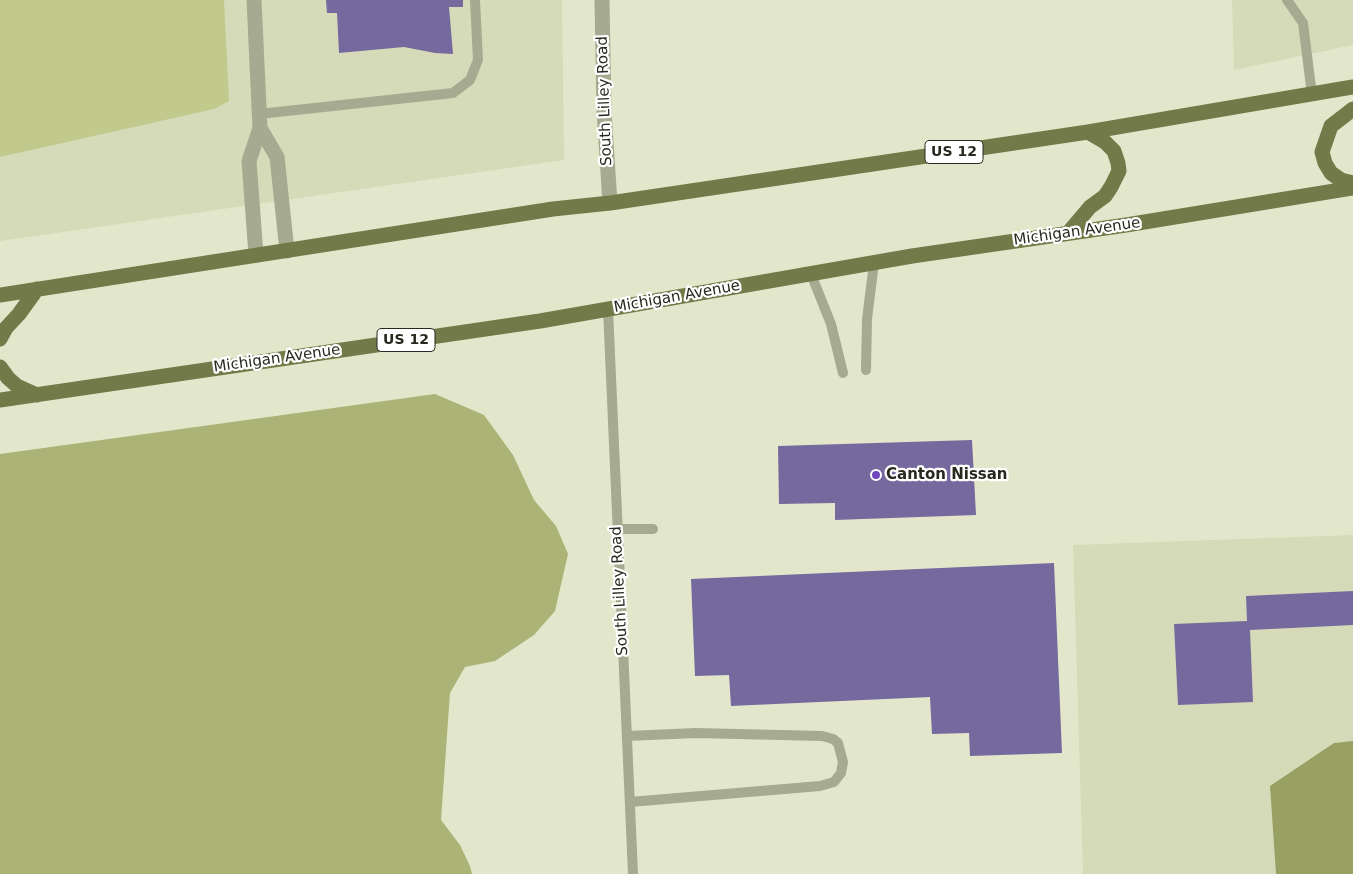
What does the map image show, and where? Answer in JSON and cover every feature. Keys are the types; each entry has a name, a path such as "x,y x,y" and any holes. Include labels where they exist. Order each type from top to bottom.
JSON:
{"main road":[{"name":"US 12","path":"0,295 553,209 1088,132 1353,87"},
{"path":"1353,109 1331,126 1322,152 1325,163 1331,173 1341,180 1353,183"},
{"path":"1068,233 1090,207 1104,196 1111,187 1118,171 1118,162 1114,151 1105,142 1088,132"},
{"name":"Michigan Avenue","path":"0,400 530,322 874,263 1353,188"},
{"path":"0,338 37,289"},
{"path":"0,367 8,378 18,386 37,395"}],"street":[{"path":"254,0 259,121 249,161 256,255"},
{"name":"South Lilley Road","path":"602,0 604,110 610,202"},
{"path":"259,121 277,156 287,251"}],"lane":[{"path":"259,121 453,93 470,80 478,60 475,0"},
{"path":"1288,0 1303,23 1312,95"},
{"path":"866,370 867,319 874,263"},
{"path":"811,274 831,324 843,373"},
{"name":"South Lilley Road","path":"608,309 633,874"},
{"path":"618,529 653,529"},
{"path":"627,736 696,733 822,736 833,739 838,743 843,762 841,772 834,782 820,786 630,802"}],"shaded area":[{"path":"0,0 562,0 564,160 0,241"},
{"path":"0,0 224,0 229,101 214,109 0,157"},
{"path":"1232,0 1353,0 1353,45 1234,70"},
{"path":"435,394 484,415 513,455 534,500 556,526 568,554 555,611 534,635 495,661 465,667 450,693 441,820 460,845 472,874 0,874 0,454"},
{"path":"1353,535 1353,874 1083,874 1073,545"},
{"path":"1353,741 1353,874 1276,874 1270,786 1334,743"}],"building":[{"path":"326,0 463,0 463,7 449,7 453,54 435,53 404,47 339,53 337,13 327,13"},
{"name":"Canton Nissan","path":"972,440 976,515 835,520 835,503 779,504 778,446"},
{"path":"1054,563 1062,753 970,756 969,733 932,734 930,697 731,706 729,675 695,676 691,579"},
{"path":"1353,591 1353,625 1250,630 1253,702 1178,705 1174,624 1247,621 1246,596"}],"place":[{"name":"Canton Nissan","path":"876,475"}]}
